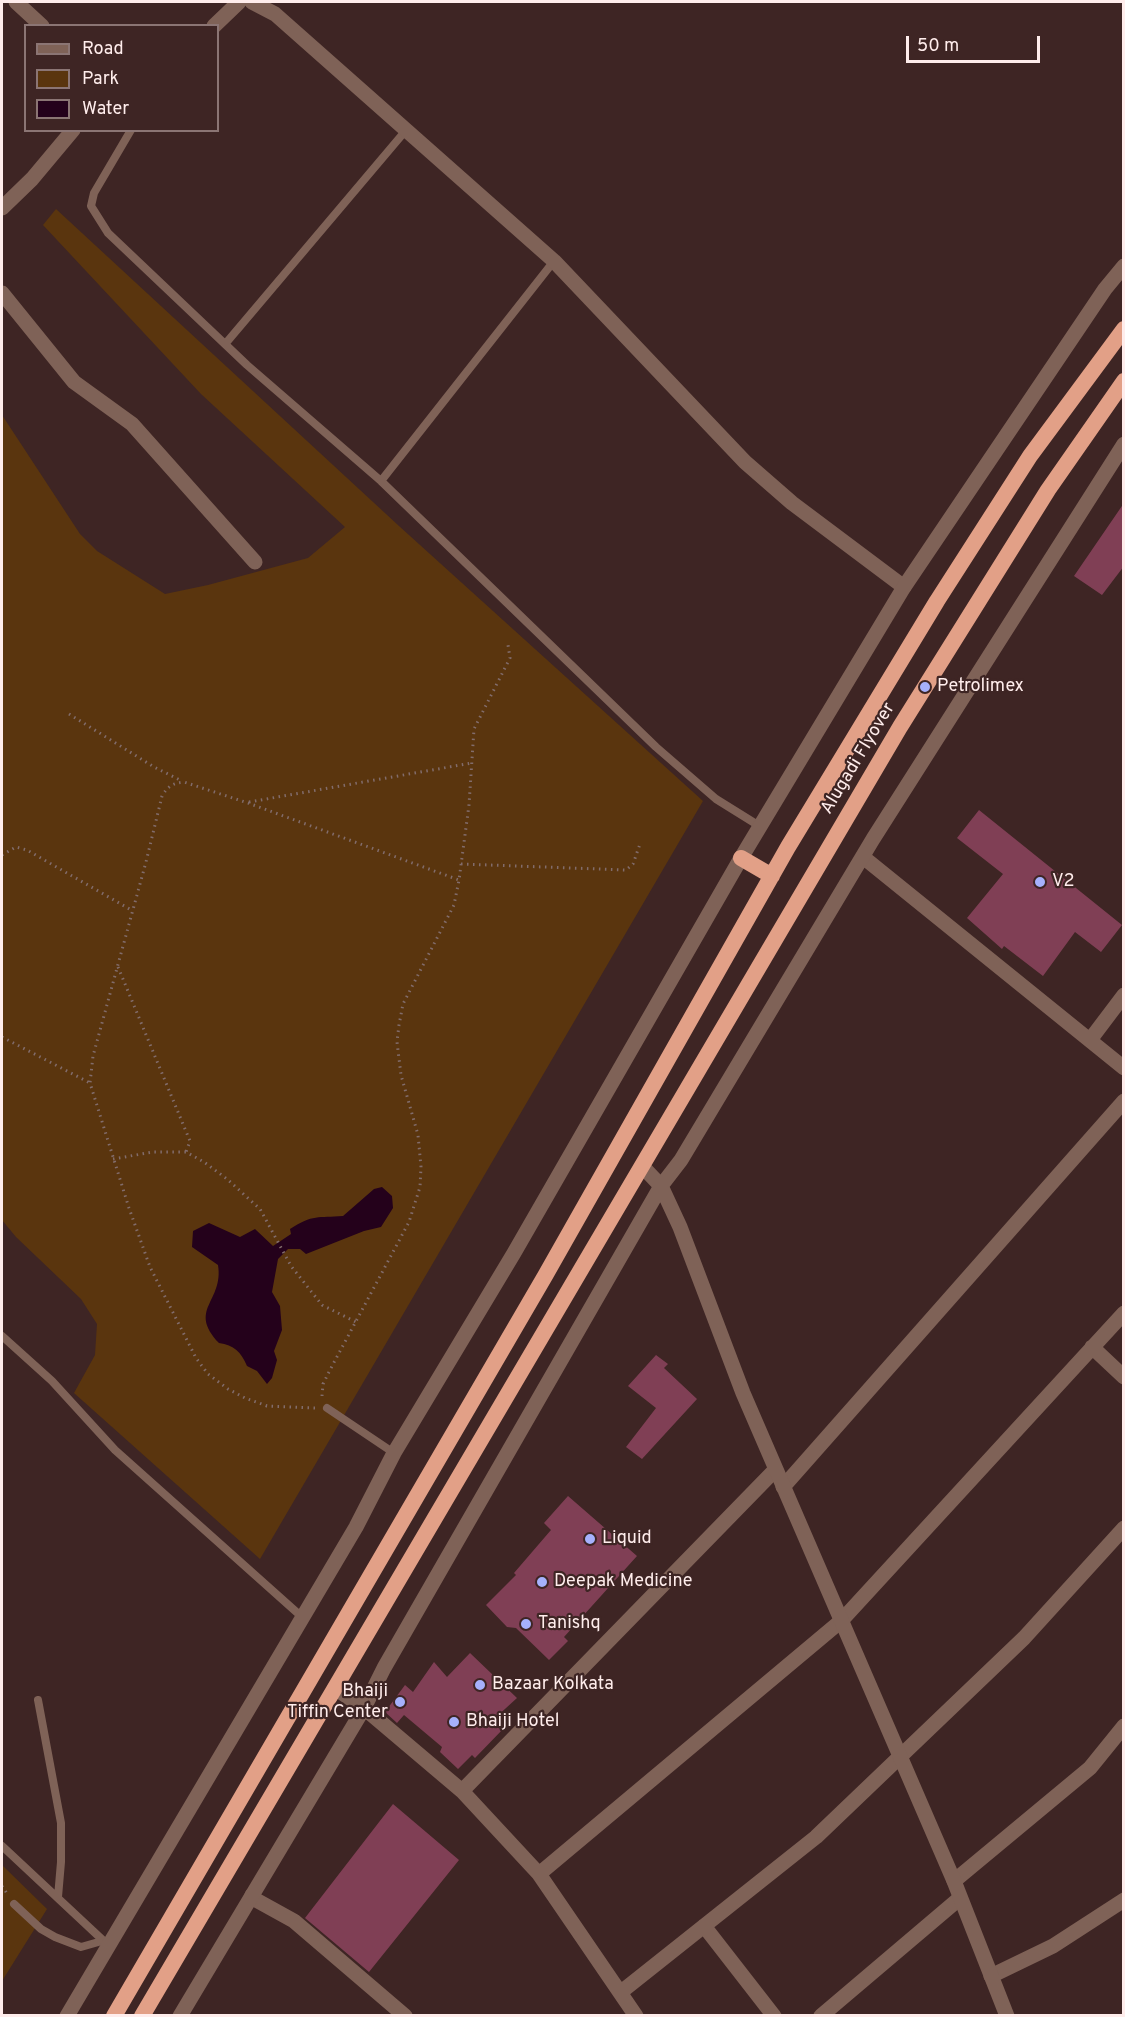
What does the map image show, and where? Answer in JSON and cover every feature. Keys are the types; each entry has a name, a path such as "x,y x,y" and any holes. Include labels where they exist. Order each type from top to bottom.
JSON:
{"highway":[{"name":"Alugadi Flyover","path":"114,2016 539,1286 788,847 937,601 1030,456 1124,329"},
{"name":"Alugadi Flyover","path":"142,2016 900,727 1048,490 1124,381"},
{"path":"741,858 772,876"}],"street":[{"path":"16,2 40,24"},
{"path":"216,24 239,2"},
{"path":"252,2 275,14 554,261 745,462 792,503 904,587"},
{"path":"2,208 32,179 72,132"},
{"path":"66,2016 105,1943 356,1527 394,1453 514,1253 741,858 904,587 1106,289 1124,266"},
{"path":"2,293 74,382 132,424 255,562"},
{"path":"180,2016 364,1708 384,1668 661,1185 681,1160 863,857 1124,444"},
{"path":"863,857 1124,1068"},
{"path":"1090,1040 1124,995"},
{"path":"783,1487 1124,1101"},
{"path":"642,1166 661,1185 680,1227 743,1394 954,1881 1007,2016"},
{"path":"539,1874 841,1621 1124,1313"},
{"path":"1092,1347 1124,1377"},
{"path":"462,1791 775,1470"},
{"path":"621,1992 816,1837 1024,1638 1124,1528"},
{"path":"335,1688 364,1708 462,1791 539,1874 636,2016"},
{"path":"954,1881 1090,1768 1124,1726"},
{"path":"252,1894 256,1900 294,1921 405,2016"},
{"path":"821,2016 960,1898"},
{"path":"991,1976 1053,1946 1124,1900"},
{"path":"704,1926 774,2016"}],"lane":[{"path":"226,343 406,129"},
{"path":"130,132 94,193 91,206 108,234 263,379 381,481 656,747 716,799 761,827"},
{"path":"381,481 554,261"},
{"path":"2,1336 52,1381 115,1450 302,1617"},
{"path":"327,1408 394,1453"},
{"path":"38,1700 61,1822 58,1897"},
{"path":"2,1846 105,1943"},
{"path":"14,1904 41,1929 55,1937 81,1947 105,1943"}],"path":[{"path":"184,782 175,783 162,796 93,1056 90,1083 150,1268 193,1351 208,1374 244,1398 267,1406 327,1408 322,1396 323,1384 409,1222 420,1187 418,1135 401,1075 399,1024 403,1004 454,904 461,864 474,729 510,658 508,645"},
{"path":"69,714 154,767 184,782 459,880"},
{"path":"248,803 472,763"},
{"path":"461,864 626,870 633,864 640,844"},
{"path":"2,855 16,847 27,850 133,911"},
{"path":"118,965 190,1141 186,1152"},
{"path":"2,1037 90,1083"},
{"path":"113,1159 153,1152 186,1152 227,1179 260,1209 291,1266 322,1305 356,1322"}],"green space":[{"path":"56,209 399,526 703,801 260,1559 74,1393 95,1355 97,1324 81,1299 16,1237 2,1220 2,415 80,534 97,551 165,594 308,558 345,527 201,394 43,225"},
{"path":"2,1865 47,1909 2,1981"}],"water":[{"path":"382,1187 392,1196 393,1208 381,1227 364,1231 306,1254 300,1249 288,1249 278,1259 272,1292 280,1306 282,1330 274,1351 277,1360 272,1378 267,1384 257,1371 247,1366 236,1350 229,1345 219,1343 210,1331 206,1322 206,1313 216,1288 218,1265 192,1247 193,1231 209,1223 240,1237 255,1229 273,1246 291,1234 290,1229 298,1224 316,1218 343,1216 374,1189"}],"building":[{"path":"1124,503 1124,566 1102,595 1074,576"},
{"path":"979,810 1122,925 1101,952 1075,932 1043,976 1004,946 1002,949 967,918 1003,874 957,838"},
{"path":"656,1355 668,1364 664,1368 697,1399 642,1459 626,1447 656,1408 628,1386"},
{"path":"568,1496 637,1556 564,1637 568,1641 549,1660 516,1628 507,1627 486,1605 516,1575 514,1573 551,1530 544,1523"},
{"name":"Bhaiji Hotel","path":"470,1653 517,1698 494,1719 504,1728 475,1758 472,1755 458,1769 440,1752 442,1747 404,1715 397,1723 385,1712 405,1685 413,1692 434,1662 447,1677"},
{"path":"393,1804 459,1860 369,1972 305,1918"}],"place":[{"name":"Petrolimex","path":"925,687"},
{"name":"V2","path":"1040,882"},
{"name":"Liquid","path":"590,1539"},
{"name":"Deepak Medicine","path":"542,1582"},
{"name":"Tanishq","path":"526,1624"},
{"name":"Bazaar Kolkata","path":"480,1685"},
{"name":"Bhaiji Tiffin Center","path":"400,1702"},
{"name":"Bhaiji Hotel","path":"454,1722"}]}
